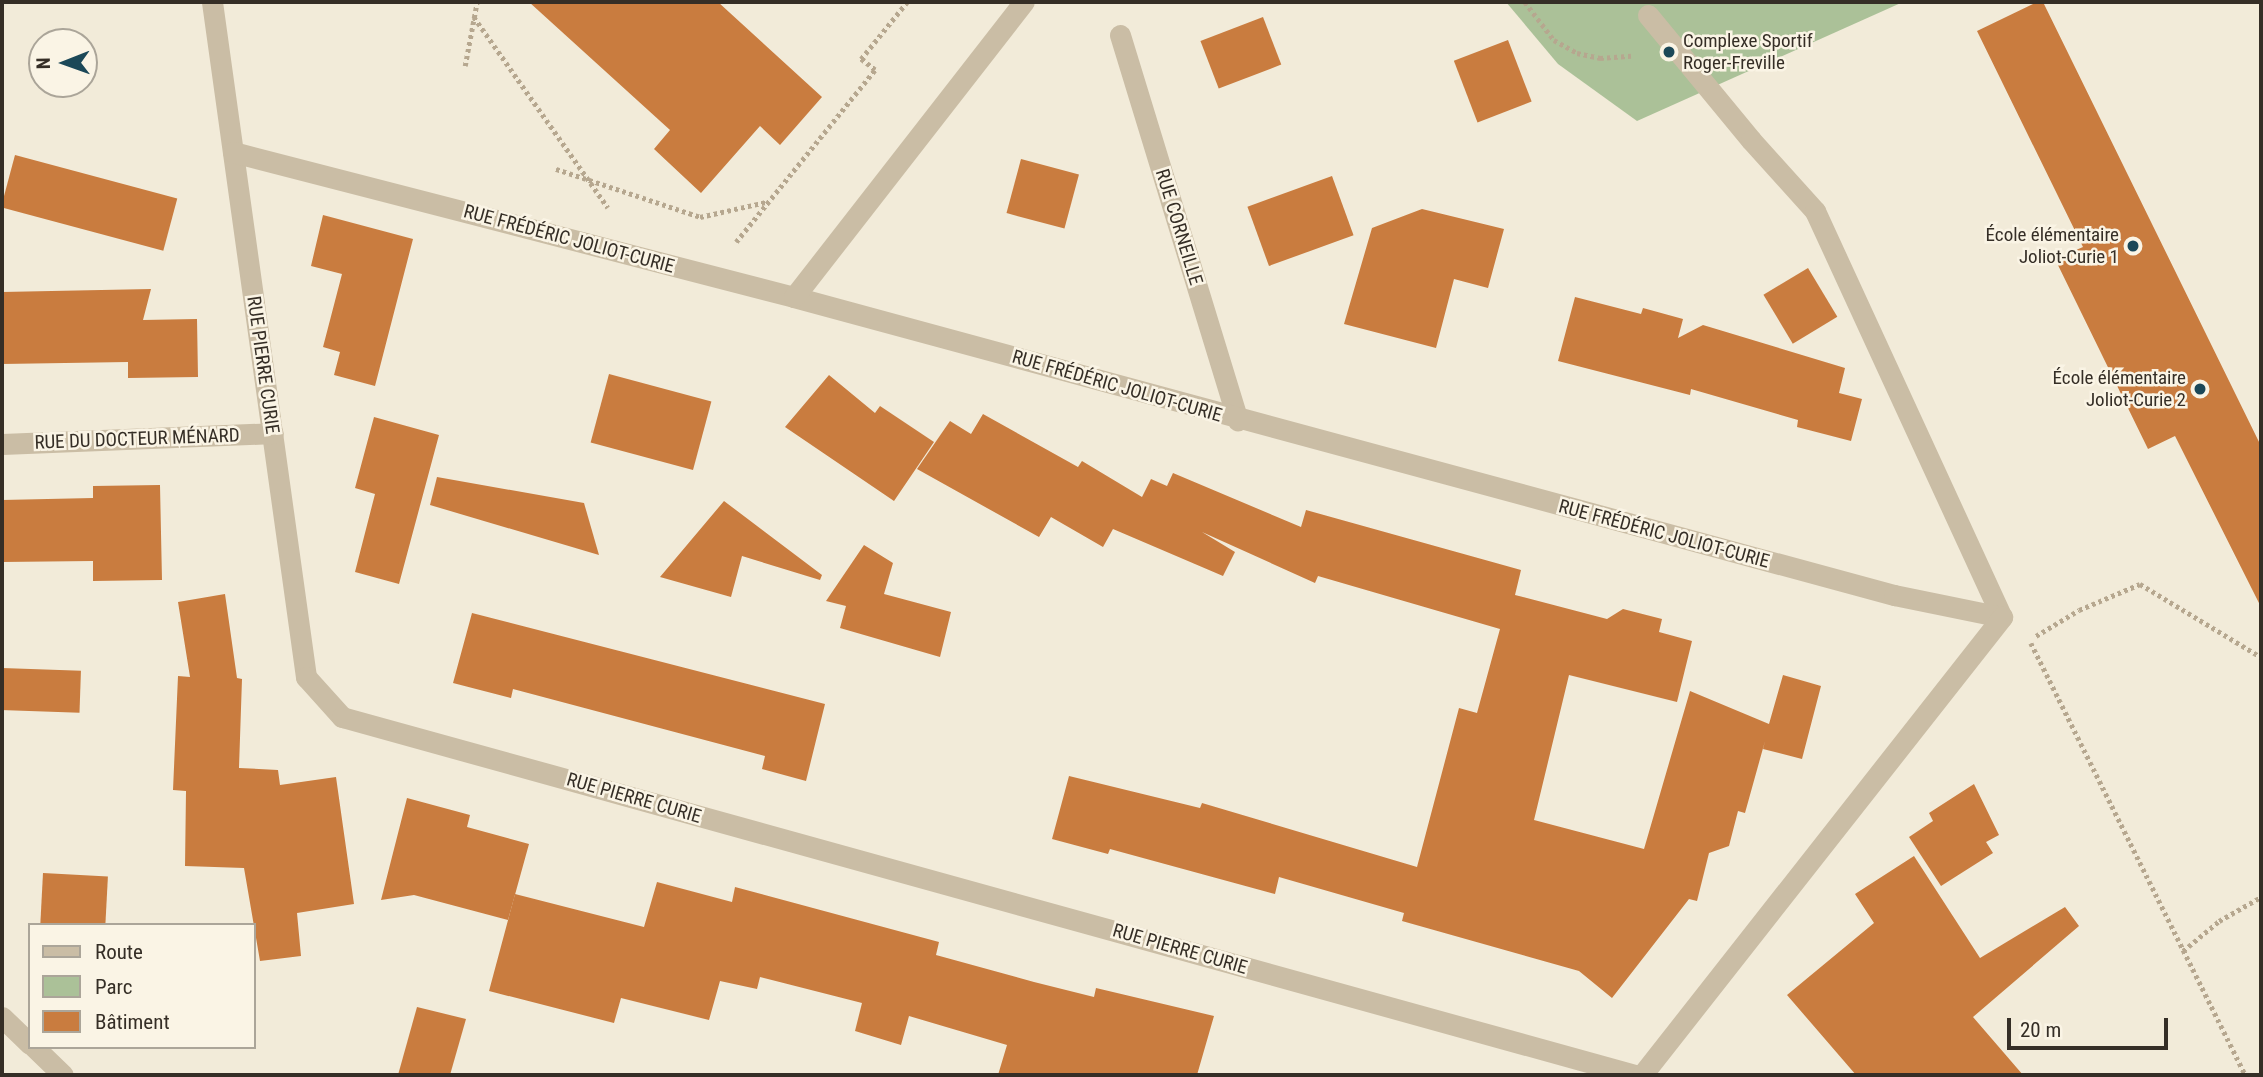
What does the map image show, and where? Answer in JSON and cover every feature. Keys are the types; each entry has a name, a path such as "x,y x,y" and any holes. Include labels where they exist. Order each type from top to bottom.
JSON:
{"street":[{"name":"RUE PIERRE CURIE","path":"212,2 306,677 342,717 1635,1075"},
{"path":"794,297 1024,2"},
{"path":"1642,1075 2002,617 1815,211 1751,140 1648,15"},
{"name":"RUE CORNEILLE","path":"1120,35 1238,420"},
{"name":"RUE FRÉDÉRIC JOLIOT-CURIE","path":"233,152 794,297 1238,420 1894,595 2002,617"},
{"name":"RUE DU DOCTEUR MÉNARD","path":"2,444 273,433"},
{"path":"2,1017 28,1042"},
{"path":"36,1049 63,1075"}],"path":[{"path":"465,66 477,2"},
{"path":"709,275 875,70 861,59 907,2"},
{"path":"1525,2 1554,40 1577,53 1600,58 1676,49"},
{"path":"474,17 641,258"},
{"path":"556,169 700,217 767,202"},
{"path":"2029,640 2079,610 2140,584 2261,657"},
{"path":"2002,617 2024,631 2029,640 2245,1075"},
{"path":"2183,951 2218,921 2261,897"}],"green space":[{"name":"Complexe Sportif Roger-Freville","path":"1506,2 1903,2 1637,121 1558,64"}],"building":[{"path":"529,2 718,2 822,97 780,145 760,126 701,193 654,149 670,130"},
{"path":"2037,2 2043,2 2261,446 2261,607 2175,436 2148,449 2055,259 2083,247 1977,31"},
{"path":"1263,17 1281,65 1219,89 1200,41"},
{"path":"1508,40 1532,102 1478,122 1454,61"},
{"path":"15,155 177,198 163,251 2,207"},
{"path":"1021,159 1079,175 1064,229 1007,213"},
{"path":"1332,176 1354,235 1269,266 1247,207"},
{"path":"1422,209 1504,229 1488,288 1454,279 1436,348 1344,324 1372,228"},
{"path":"323,215 413,239 375,386 334,375 340,352 323,347 342,274 311,266"},
{"path":"1808,268 1837,317 1793,344 1763,295"},
{"path":"151,289 143,320 197,319 198,377 128,378 128,362 2,364 2,292"},
{"path":"1575,297 1641,314 1643,308 1683,319 1678,338 1703,325 1845,368 1839,393 1862,399 1851,441 1797,427 1798,420 1691,389 1690,395 1558,361"},
{"path":"609,374 711,401 693,470 591,443"},
{"path":"829,375 875,413 880,406 934,442 894,501 785,427"},
{"path":"983,414 1078,467 1082,461 1142,497 1151,479 1167,486 1173,473 1301,527 1306,510 1521,570 1515,595 1607,619 1623,609 1662,619 1659,632 1692,641 1677,702 1569,675 1534,820 1644,849 1690,691 1769,724 1783,675 1821,686 1802,759 1763,749 1765,741 1745,813 1738,811 1729,846 1709,853 1697,901 1689,899 1612,998 1579,971 1402,921 1404,913 1279,877 1275,894 1110,849 1108,854 1052,839 1069,776 1200,808 1202,803 1417,867 1459,708 1477,713 1500,629 1318,576 1315,583 1202,532 1235,552 1223,576 1113,529 1103,547 1051,517 1039,537 917,469 950,421 971,434"},
{"path":"374,417 439,435 399,584 355,572 375,494 355,488"},
{"path":"437,477 584,503 599,555 430,505"},
{"path":"160,485 162,580 93,581 93,561 2,562 2,500 93,498 93,486"},
{"path":"724,501 822,575 820,580 742,556 731,597 660,577"},
{"path":"864,545 893,563 884,594 951,612 940,657 840,628 846,606 826,601"},
{"path":"225,594 237,678 242,679 239,768 278,770 280,785 336,777 354,904 297,913 301,956 260,961 256,923 253,923 244,868 185,866 186,791 173,790 178,676 190,677 178,602"},
{"path":"472,613 825,704 806,781 762,769 765,756 513,689 511,698 453,683"},
{"path":"2,668 81,671 79,713 2,710"},
{"path":"1974,784 1999,835 1986,842 1993,853 1941,886 1909,837 1933,821 1929,813"},
{"path":"407,798 470,815 467,827 529,844 508,920 414,895 381,900"},
{"path":"1914,856 1980,958 2065,907 2079,926 1973,1017 2023,1075 1856,1075 1787,995 1874,923 1855,894"},
{"path":"43,873 108,876 105,923 40,923"},
{"path":"657,882 732,902 735,887 939,942 936,955 1034,982 1094,997 1096,988 1214,1016 1197,1075 998,1075 1007,1045 909,1016 901,1045 855,1031 862,1003 760,977 757,989 720,981 709,1020 621,998 614,1023 489,991 515,894 644,927"},
{"path":"417,1007 466,1019 450,1075 398,1075"}],"place":[{"name":"Complexe Sportif Roger-Freville","path":"1669,52"},
{"name":"École élémentaire Joliot-Curie 1","path":"2133,246"},
{"name":"École élémentaire Joliot-Curie 2","path":"2200,389"}]}
